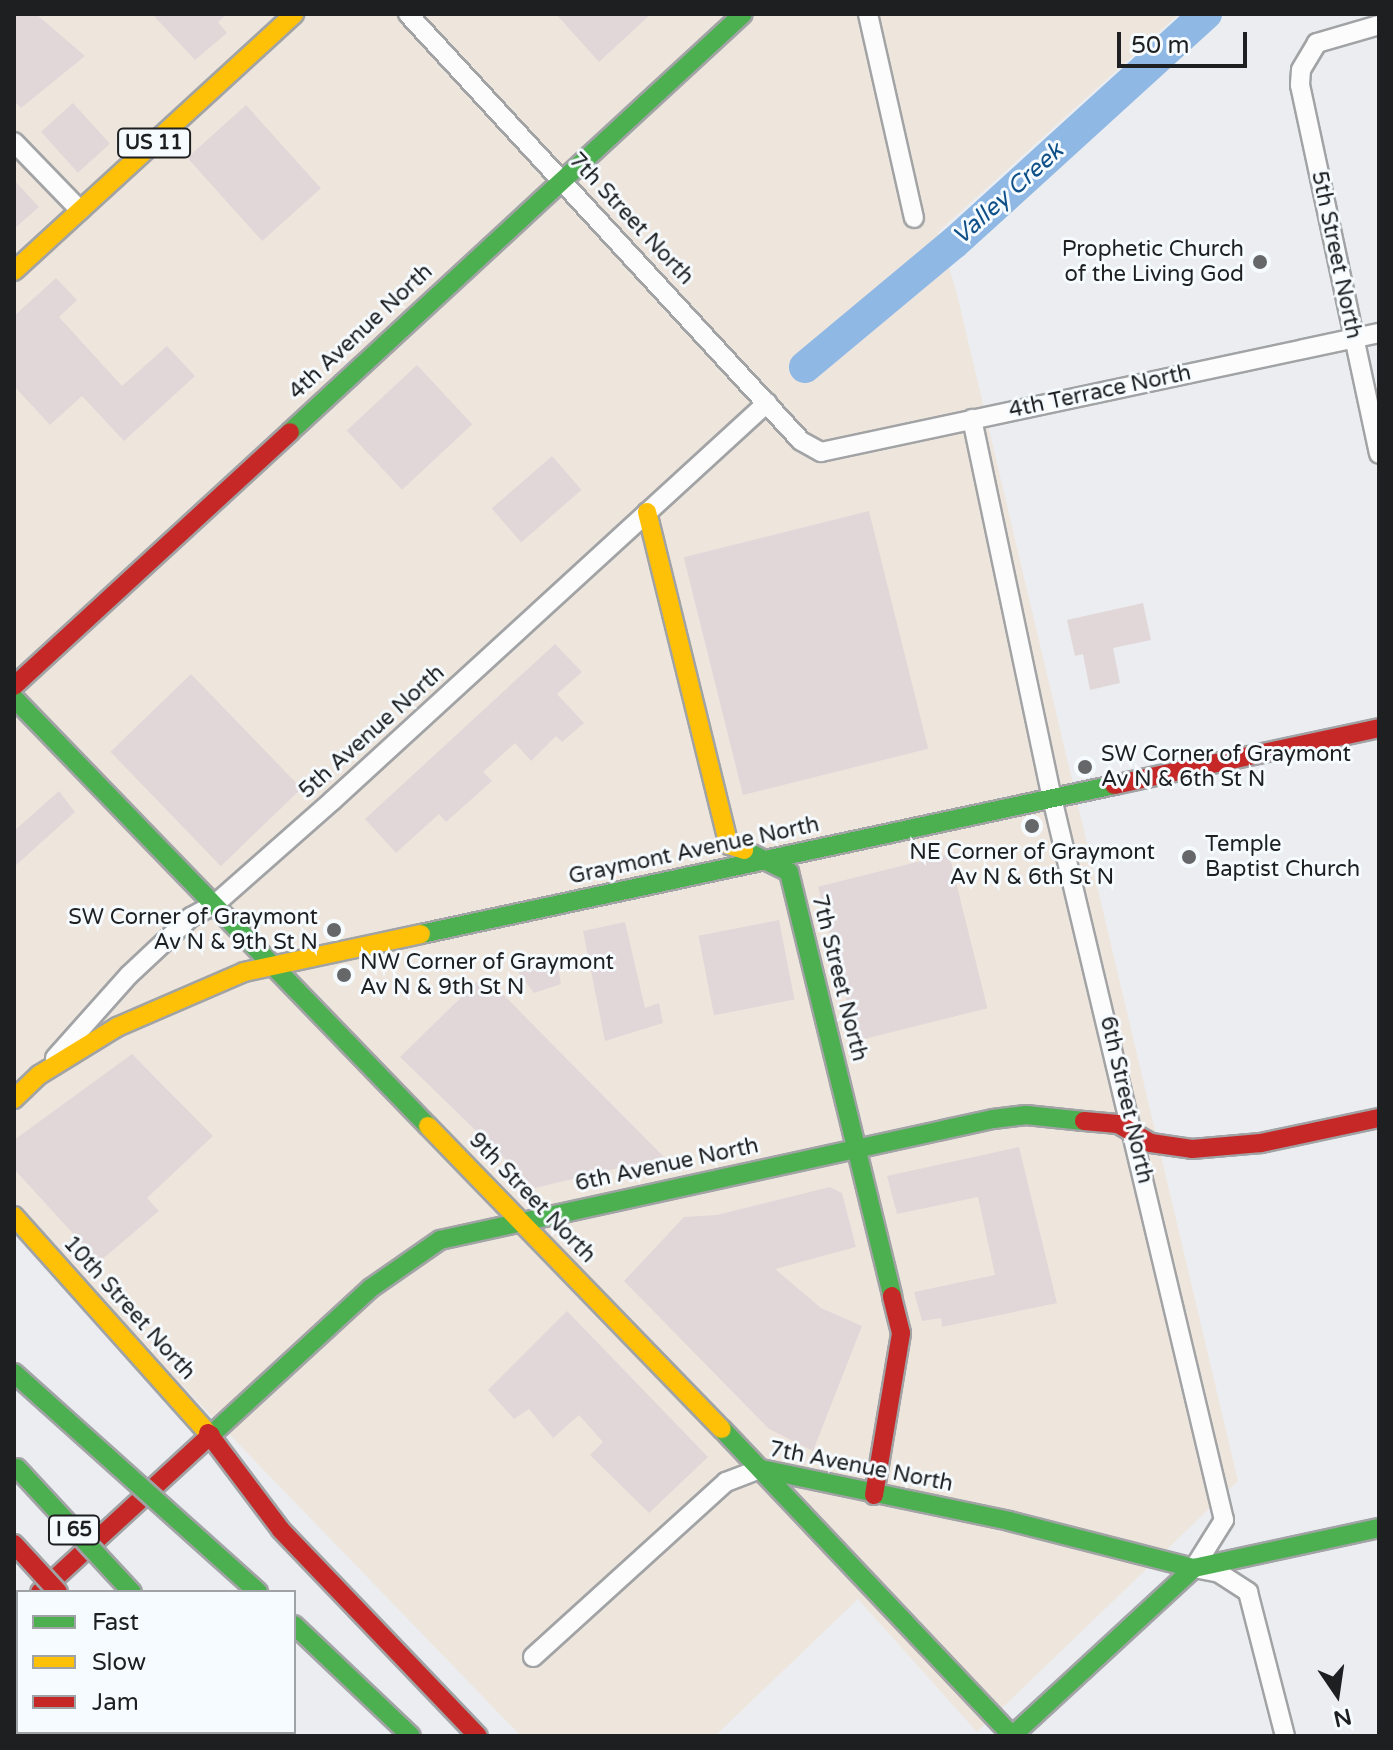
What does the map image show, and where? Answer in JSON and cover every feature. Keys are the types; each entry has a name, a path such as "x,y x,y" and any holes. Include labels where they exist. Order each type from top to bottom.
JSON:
{"main road":[{"name":"US 11","path":"14,271 294,14"},
{"name":"4th Avenue North","path":"14,686 743,14"},
{"path":"647,512 729,845 769,859"},
{"name":"9th Street North","path":"14,698 760,1469 1012,1736"},
{"name":"Graymont Avenue North","path":"39,1075 117,1027 244,972 1379,728"},
{"name":"7th Street North","path":"769,859 789,872 902,1347 874,1495"},
{"name":"5th Avenue North","path":"14,1099 39,1075"},
{"name":"6th Avenue North","path":"42,1590 208,1433 371,1288 440,1240 1026,1115 1118,1124 1151,1143 1192,1149 1261,1143 1379,1118"},
{"name":"10th Street North","path":"14,1216 208,1433 281,1530 478,1736"},
{"path":"14,1373 256,1590"},
{"name":"I 65","path":"15,1466 130,1590"},
{"name":"7th Avenue North","path":"760,1469 1009,1521 1194,1568"},
{"path":"1012,1736 1194,1568 1379,1528"},
{"name":"I 65","path":"14,1544 56,1590"},
{"path":"296,1627 411,1736"}],"street":[{"name":"7th Street North","path":"408,14 801,441 821,452"},
{"path":"868,14 914,218"},
{"name":"5th Street North","path":"1379,25 1325,37 1307,56 1300,85 1379,454"},
{"path":"14,142 80,210"},
{"name":"4th Terrace North","path":"821,452 1379,333"},
{"name":"5th Avenue North","path":"39,1075 129,975 191,917 214,905 767,403"},
{"name":"6th Street North","path":"972,419 1052,798 1135,1133 1224,1520 1194,1568"},
{"name":"7th Avenue North","path":"533,1657 726,1482 760,1469"},
{"path":"1194,1568 1219,1573 1248,1592 1285,1736"}],"shaded area":[{"path":"14,14 1179,14 938,232 956,290 1238,1481 977,1732 858,1599 715,1736 521,1736 14,1212"}],"building":[{"path":"14,14 36,14 85,56 21,108 14,101"},
{"path":"152,14 227,14 218,22 227,33 195,60"},
{"path":"556,14 651,14 599,62"},
{"path":"73,103 110,144 78,173 41,132"},
{"path":"246,105 321,188 262,241 187,158"},
{"path":"14,180 39,207 14,229"},
{"path":"56,278 77,300 59,317 122,386 167,346 195,376 124,441 82,396 50,425 14,386 14,316"},
{"path":"417,365 472,424 402,490 347,430"},
{"path":"552,456 582,490 521,542 492,508"},
{"path":"869,511 928,749 743,795 684,557"},
{"path":"1143,603 1151,640 1113,648 1120,683 1090,690 1083,654 1075,656 1067,620"},
{"path":"555,644 582,672 557,694 584,723 562,742 556,736 531,761 515,743 483,772 492,781 446,822 439,814 396,853 365,819"},
{"path":"191,674 301,788 221,866 110,752"},
{"path":"59,791 75,812 14,867 14,831"},
{"path":"949,854 987,1008 856,1041 818,887"},
{"path":"779,920 794,1000 714,1015 699,936"},
{"path":"625,922 645,1008 659,1003 663,1023 605,1041 583,931"},
{"path":"556,958 561,984 534,993 515,968"},
{"path":"484,975 664,1157 535,1188 400,1057"},
{"path":"132,1054 213,1136 147,1198 159,1211 99,1262 14,1169 14,1140"},
{"path":"1019,1147 1057,1303 942,1327 941,1318 922,1321 914,1292 995,1275 978,1197 897,1214 887,1176"},
{"path":"830,1187 842,1193 856,1247 775,1269 821,1308 862,1326 813,1451 769,1429 624,1281 684,1217 717,1215"},
{"path":"567,1311 708,1457 649,1513 590,1455 603,1442 579,1415 553,1438 529,1409 514,1419 488,1390"}],"waterway":[{"name":"Valley Creek","path":"805,367 954,243 1206,14"}],"traffic: fast":[{"path":"290,432 743,14"},
{"path":"14,698 428,1126"},
{"path":"421,934 1114,785"},
{"path":"744,850 789,872 892,1296"},
{"path":"211,1435 371,1288 440,1240 993,1119 1026,1115 1084,1121"},
{"path":"14,1373 256,1590"},
{"path":"722,1429 1012,1736"},
{"path":"17,1468 130,1590"},
{"path":"761,1469 1009,1521 1194,1568"},
{"path":"1012,1736 1194,1568 1379,1528"},
{"path":"296,1627 411,1736"}],"traffic: slow":[{"path":"14,271 294,14"},
{"path":"647,512 729,845 744,850"},
{"path":"14,1099 39,1075 117,1027 244,972 421,934"},
{"path":"428,1126 722,1429"},
{"path":"14,1216 208,1433"}],"traffic: jam":[{"path":"14,686 290,432"},
{"path":"1114,785 1379,728"},
{"path":"1084,1121 1118,1124 1151,1143 1192,1149 1261,1143 1379,1118"},
{"path":"874,1495 901,1333 892,1296"},
{"path":"208,1433 281,1530 478,1736"},
{"path":"42,1590 211,1435"},
{"path":"14,1544 56,1590"}],"place":[{"name":"Prophetic Church of the Living God","path":"1260,262"},
{"name":"SW Corner of Graymont Av N & 6th St N","path":"1085,767"},
{"name":"NE Corner of Graymont Av N & 6th St N","path":"1032,826"},
{"name":"Temple Baptist Church","path":"1189,857"},
{"name":"SW Corner of Graymont Av N & 9th St N","path":"334,930"},
{"name":"NW Corner of Graymont Av N & 9th St N","path":"344,975"}]}
